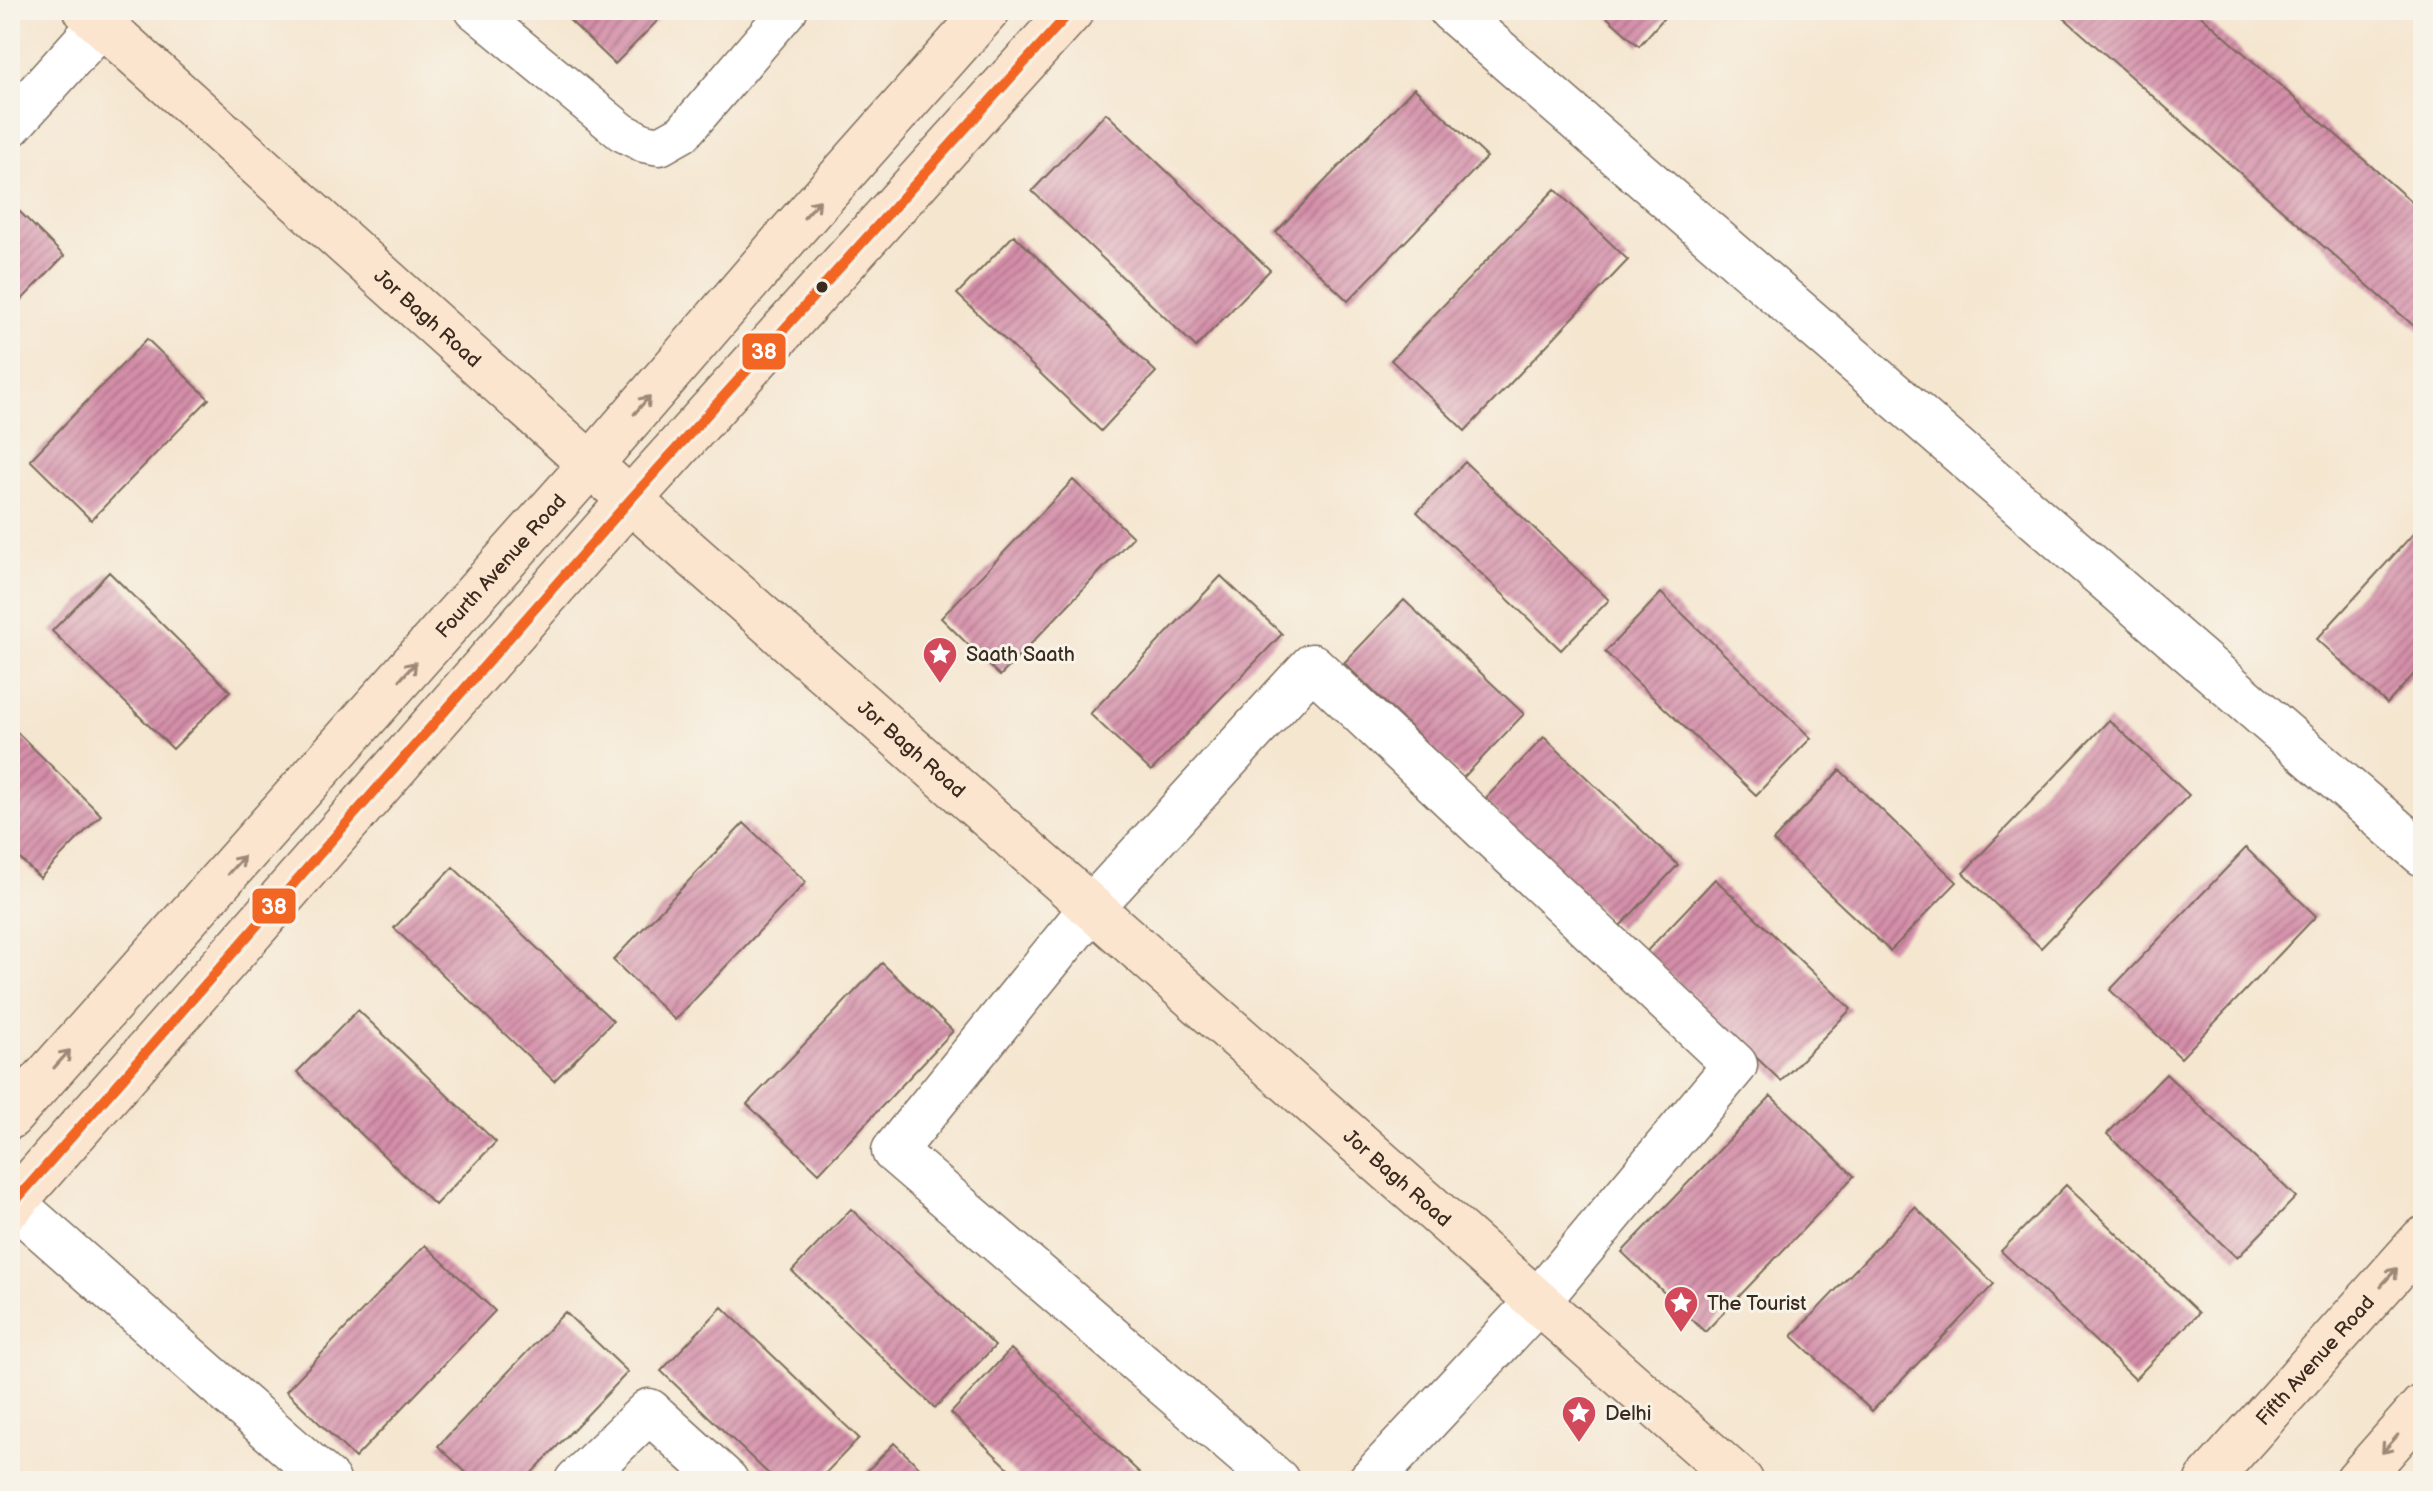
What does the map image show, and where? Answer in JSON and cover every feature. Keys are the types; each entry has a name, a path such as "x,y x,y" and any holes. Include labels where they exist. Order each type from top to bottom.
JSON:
{"main road":[{"name":"Fourth Avenue Road","path":"10,1117 591,464 988,10"},
{"path":"11,1205 630,500 1072,10"},
{"name":"Jor Bagh Road","path":"94,17 630,500 1741,1481"},
{"name":"Fifth Avenue Road","path":"2207,1481 2423,1239"},
{"path":"2357,1481 2423,1406"}],"street":[{"path":"1451,10 2423,854"},
{"path":"10,125 94,17"},
{"path":"1277,1481 894,1151 1092,907 1312,666 1735,1065 1538,1301 1370,1481"},
{"path":"11,1205 328,1481"},
{"path":"577,1481 649,1411 726,1481"}],"lane":[{"path":"474,10 622,132 644,143 660,146 683,133 788,10"}],"building":[{"path":"559,10 668,10 615,64"},
{"path":"1599,10 1671,10 1639,46"},
{"path":"2055,10 2195,10 2423,212 2423,334"},
{"path":"1414,88 1487,157 1348,301 1276,232"},
{"path":"1106,113 1270,270 1196,347 1032,191"},
{"path":"1555,189 1628,260 1465,431 1391,360"},
{"path":"10,202 64,256 10,312"},
{"path":"1014,235 1156,372 1101,431 957,294"},
{"path":"147,339 209,399 91,520 30,460"},
{"path":"1465,462 1609,600 1561,650 1417,512"},
{"path":"1073,480 1133,537 1000,676 941,618"},
{"path":"2423,523 2423,664 2387,704 2317,639"},
{"path":"109,572 230,691 173,749 52,631"},
{"path":"1221,576 1282,634 1151,771 1090,714"},
{"path":"1661,593 1811,738 1756,795 1605,652"},
{"path":"1404,600 1524,714 1463,778 1344,663"},
{"path":"2109,720 2189,795 2041,948 1963,873"},
{"path":"10,725 101,815 40,878 10,849"},
{"path":"1544,737 1678,865 1618,928 1484,800"},
{"path":"1840,770 1957,882 1890,951 1773,841"},
{"path":"744,823 806,882 675,1020 613,960"},
{"path":"2246,848 2316,916 2181,1058 2110,990"},
{"path":"453,867 613,1021 554,1081 394,928"},
{"path":"1715,879 1851,1009 1781,1081 1646,952"},
{"path":"882,963 953,1031 819,1173 747,1104"},
{"path":"358,1010 496,1142 435,1205 297,1072"},
{"path":"2166,1074 2296,1197 2237,1258 2107,1134"},
{"path":"1771,1096 1854,1176 1705,1332 1622,1252"},
{"path":"2066,1185 2199,1313 2135,1379 2001,1251"},
{"path":"1915,1207 1994,1284 1872,1411 1792,1336"},
{"path":"851,1209 995,1346 935,1408 792,1271"},
{"path":"425,1245 495,1311 355,1458 286,1391"},
{"path":"722,1307 859,1438 818,1481 776,1481 661,1371"},
{"path":"565,1312 628,1372 524,1481 475,1481 438,1446"},
{"path":"1011,1349 1148,1481 1022,1481 951,1413"},
{"path":"894,1443 934,1481 858,1481"}],"transit line":[{"name":"38","path":"10,1207 630,500 1072,10"}],"place":[{"name":"Saath Saath","path":"940,685"},
{"name":"The Tourist","path":"1681,1334"},
{"name":"Delhi","path":"1579,1444"}]}
